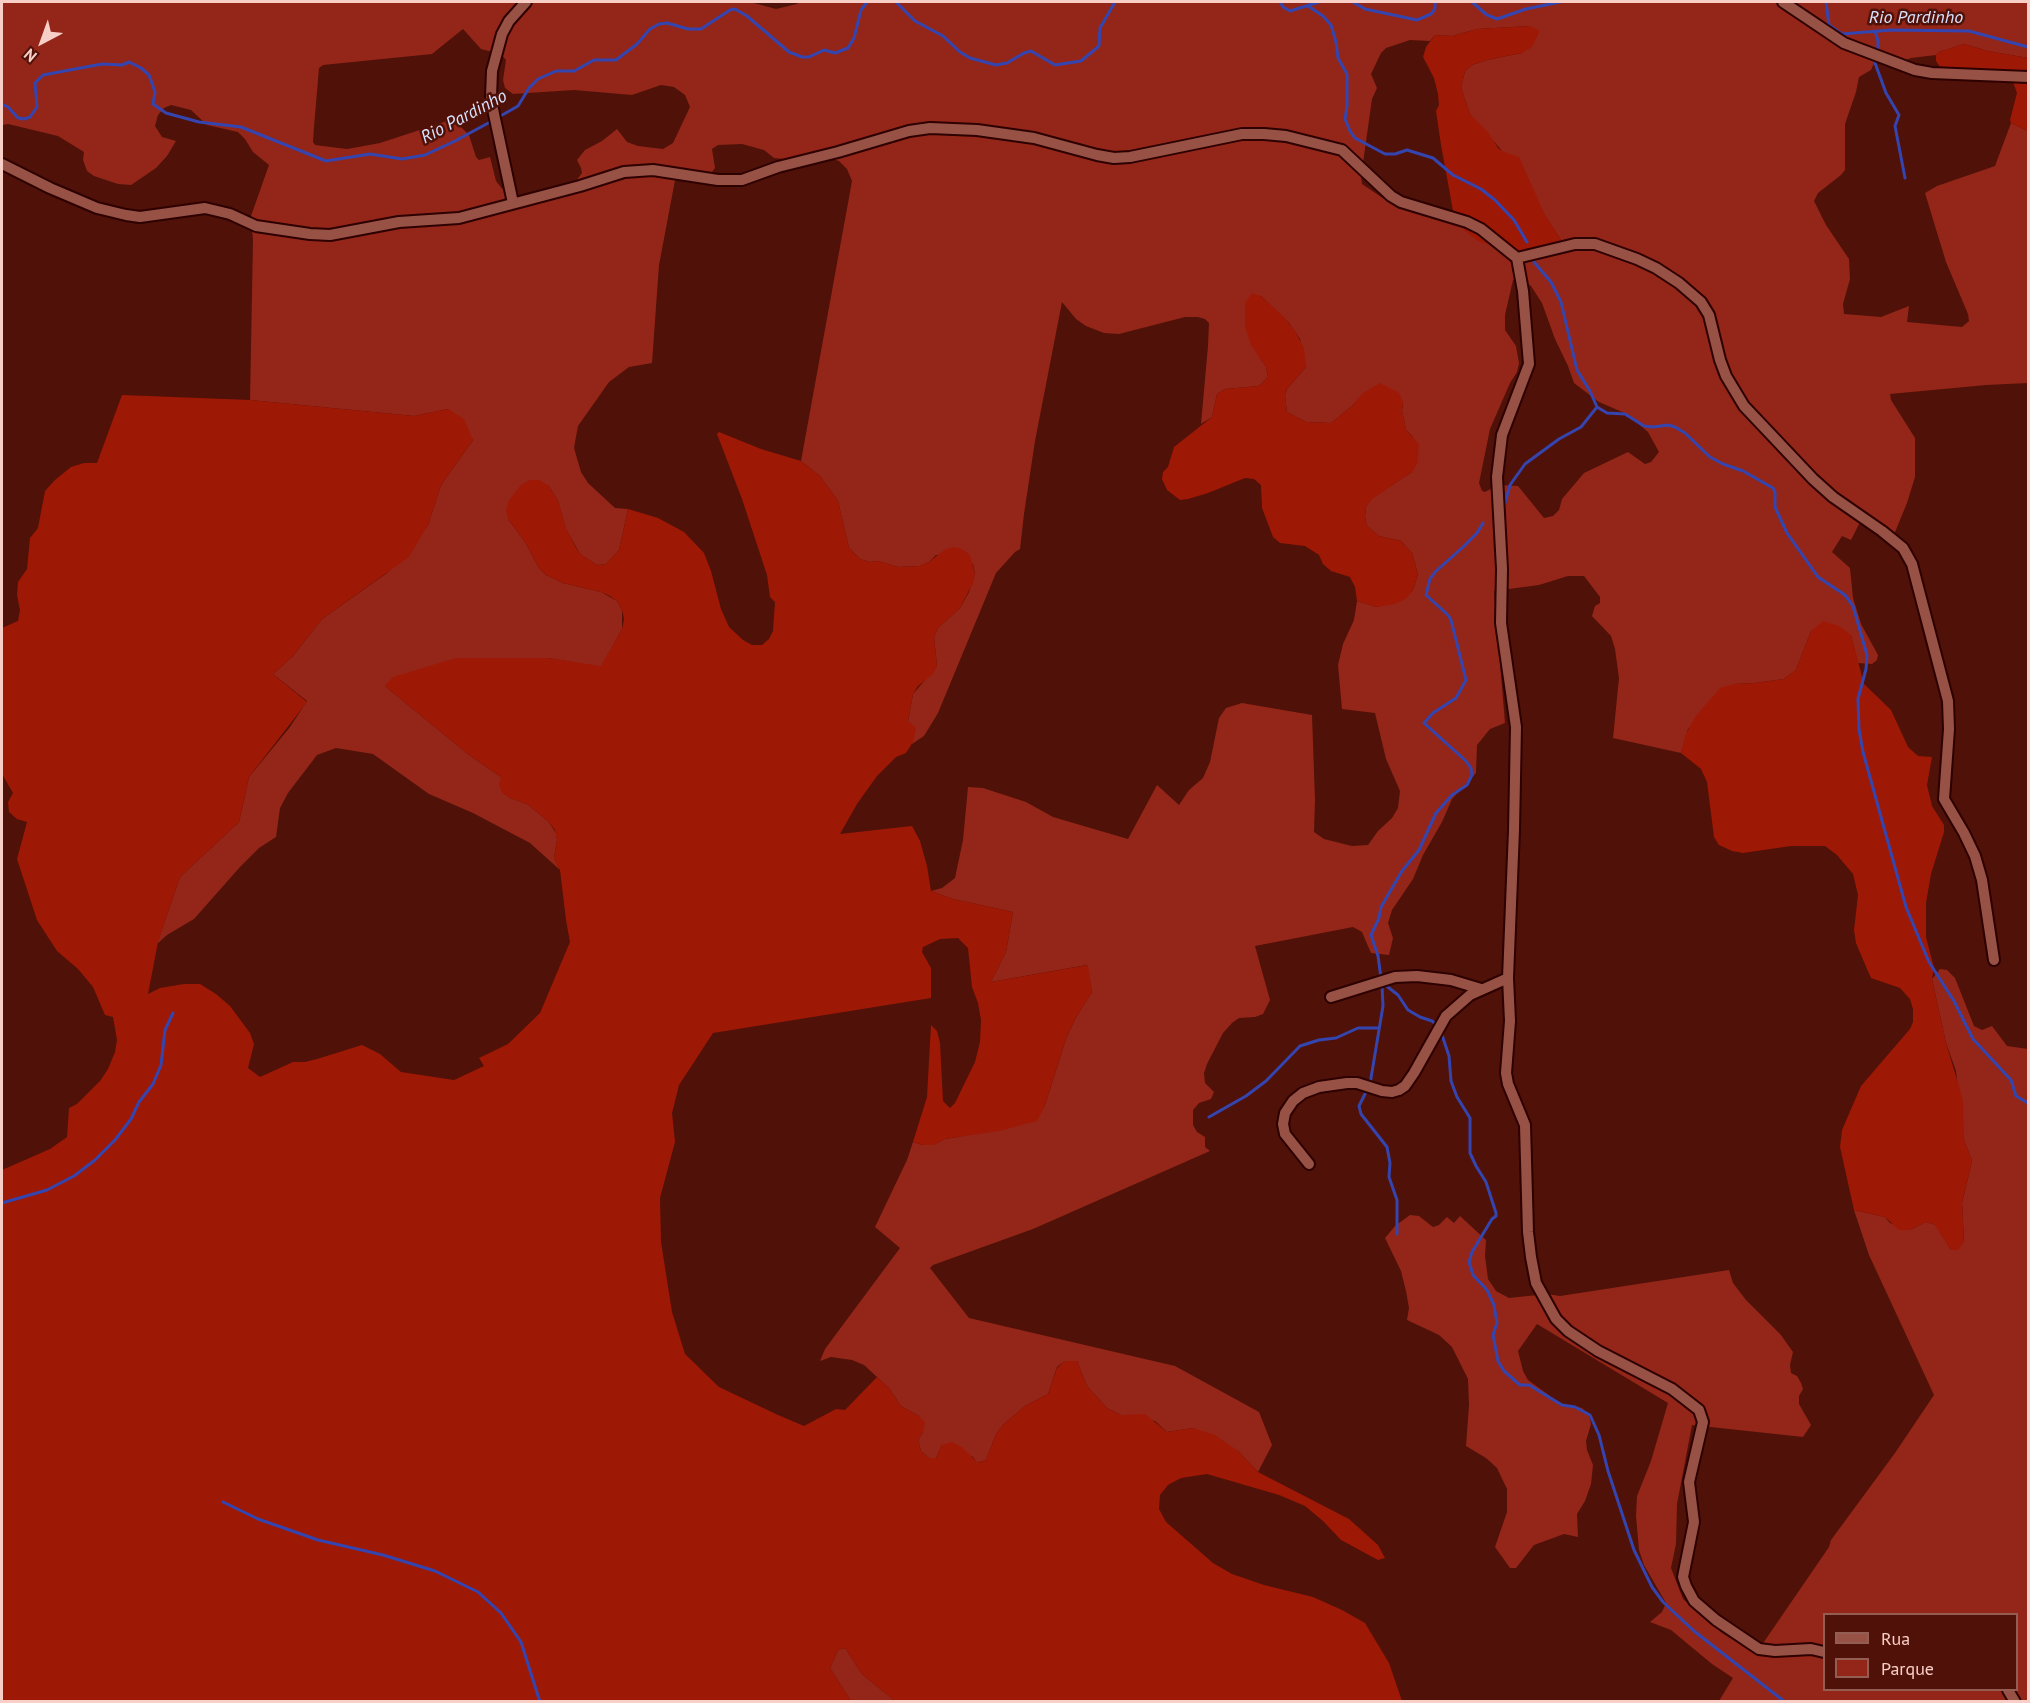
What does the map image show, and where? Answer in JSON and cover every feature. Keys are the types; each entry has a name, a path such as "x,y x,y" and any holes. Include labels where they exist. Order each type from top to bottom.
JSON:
{"street":[{"path":"513,203 491,97 492,71 501,34 526,2"},
{"path":"1783,2 1844,43 1915,70 2028,78"},
{"path":"2,164 97,208 126,215 140,217 205,208 230,214 256,226 310,234 345,233 399,222 459,218 580,186 615,174 637,170 670,171 717,180 742,180 778,166 838,152 909,131 930,128 977,130 1034,138 1097,156 1114,158 1130,157 1242,134 1264,134 1286,136 1342,150 1391,196 1401,202 1467,222 1517,258 1523,291 1529,364 1502,435 1497,477 1502,569 1501,623 1516,727 1508,978 1510,1022 1506,1073 1508,1084 1526,1125 1528,1232 1536,1283 1556,1319 1568,1331 1598,1351 1672,1389 1699,1410 1703,1422 1689,1482 1694,1522 1683,1577 1694,1601 1716,1620 1758,1649 1775,1651 1811,1649 1823,1652"},
{"path":"1517,258 1583,243 1611,249 1637,259 1679,283 1701,302 1710,315 1720,360 1744,406 1833,497 1903,548 1912,564 1948,701 1949,729 1944,799 1964,833 1982,879 1994,960"},
{"path":"1331,997 1384,980 1417,976 1451,980 1480,989"},
{"path":"1309,1164 1285,1134 1283,1124 1285,1113 1293,1101 1303,1093 1319,1087 1347,1083 1357,1083 1382,1091 1399,1090 1405,1086 1414,1073 1446,1016 1458,1003 1480,989 1508,978"}],"green space":[{"path":"2,2 750,2 776,9 799,2 2028,2 2028,58 1964,44 1936,55 1911,58 1899,63 1876,59 1871,70 1859,77 1845,124 1845,170 1818,193 1814,201 1826,225 1849,259 1850,279 1843,304 1844,314 1881,317 1909,306 1907,322 1962,327 1969,321 1968,314 1946,262 1925,193 1937,186 1995,166 2011,123 2028,131 2028,383 1890,394 1891,400 1915,438 1915,477 1907,503 1893,537 1863,516 1851,540 1842,536 1832,552 1850,568 1853,598 1861,624 1878,655 1877,660 1872,664 1858,663 1851,635 1811,631 1796,670 1784,679 1734,684 1688,729 1681,753 1613,738 1619,678 1615,649 1611,636 1592,616 1595,606 1600,603 1600,597 1584,576 1568,576 1539,585 1494,591 1505,723 1490,729 1477,745 1476,773 1452,799 1413,879 1392,910 1388,923 1393,938 1389,955 1371,953 1362,932 1353,927 1255,946 1270,1000 1263,1014 1239,1018 1232,1023 1223,1033 1207,1064 1204,1073 1205,1083 1214,1092 1211,1099 1199,1103 1193,1110 1193,1125 1197,1132 1205,1137 1205,1147 1210,1151 1033,1229 930,1268 969,1318 1175,1366 1259,1412 1272,1445 1258,1472 1238,1451 1193,1428 1167,1432 1155,1421 1121,1415 1107,1408 1087,1386 1077,1361 1065,1361 1057,1367 1048,1394 1025,1406 1004,1424 996,1434 986,1460 977,1463 973,1457 942,1445 936,1458 929,1458 921,1451 918,1440 923,1432 919,1416 901,1406 889,1388 864,1365 852,1360 831,1357 820,1361 825,1349 900,1248 875,1227 907,1160 913,1142 933,1145 945,1139 958,1137 1044,1108 1066,1039 1075,1019 1092,992 1087,965 991,982 1006,952 1013,912 953,899 931,891 942,888 955,878 963,840 968,787 983,788 1026,802 1053,817 1128,839 1157,785 1179,805 1189,790 1203,778 1210,762 1219,718 1226,708 1242,703 1312,715 1314,832 1324,839 1352,846 1368,845 1398,808 1400,791 1386,759 1375,713 1342,709 1338,665 1343,644 1354,620 1357,601 1377,607 1406,598 1413,590 1418,574 1412,553 1401,541 1379,536 1367,526 1365,517 1366,507 1371,499 1412,472 1413,437 1406,430 1402,411 1403,402 1364,393 1331,423 1306,422 1287,412 1285,396 1287,389 1306,367 1300,339 1289,323 1261,296 1260,358 1266,367 1268,377 1259,386 1225,389 1217,394 1212,417 1201,424 1209,323 1205,319 1185,317 1119,334 1104,333 1076,319 1062,302 1035,441 1020,549 996,573 938,713 924,736 912,744 908,721 913,694 937,666 934,637 938,628 960,608 975,574 973,564 936,555 929,562 920,566 898,567 860,559 849,548 838,501 820,476 801,461 852,181 847,169 839,161 829,158 794,160 774,158 764,150 742,144 718,145 712,149 715,168 709,176 676,175 659,265 652,363 629,367 609,382 578,426 574,448 581,472 588,483 615,508 628,509 619,550 606,564 597,565 580,554 566,529 558,501 548,485 508,519 525,542 539,568 546,575 563,583 601,592 617,601 622,610 622,629 601,667 548,658 385,686 469,755 501,777 510,798 527,804 548,821 556,833 554,858 560,870 530,843 473,813 429,794 373,754 336,748 317,755 288,793 280,808 276,837 259,848 240,867 194,919 167,935 157,944 180,877 239,822 249,777 290,727 307,701 273,674 293,656 322,619 387,573 428,525 441,485 473,440 448,409 414,416 250,400 253,240 251,216 269,165 253,152 238,132 207,125 191,110 171,105 164,108 158,115 155,126 162,137 176,141 156,168 131,185 118,184 94,176 87,171 83,160 84,152 58,136 8,124 2,125","holes":["1530,26 1522,53 1472,65 1465,71 1461,88 1470,114 1503,152 1561,240 1420,214 1396,207 1362,184 1361,177 1372,99 1377,88 1371,74 1381,53 1386,48 1410,40 1430,41 1435,35 1452,36 1477,29","463,29 481,49 501,54 506,60 503,80 505,88 513,94 574,90 632,95 661,85 674,87 685,95 690,107 673,143 663,149 638,146 627,142 617,129 602,141 585,150 577,160 582,173 576,181 557,189 516,198 504,191 496,181 490,157 479,160 476,157 469,135 453,119 380,143 347,149 315,145 313,142 319,68 323,65 432,54","1519,278 1531,286 1542,303 1574,383 1599,402 1627,414 1648,432 1659,452 1651,462 1645,464 1628,452 1584,473 1562,499 1559,510 1553,516 1544,518 1518,486 1498,485 1485,492 1482,491 1479,483 1490,429 1519,363 1516,346 1505,330 1505,315 1513,280"]},
{"path":"1940,969 1947,970 1955,978 1974,1026 1982,1030 1992,1026 2007,1046 2028,1049 2028,1701 1719,1701 1733,1678 1671,1630 1650,1622 1662,1612 1666,1603 1644,1565 1639,1550 1637,1496 1651,1461 1668,1403 1537,1324 1518,1351 1523,1371 1528,1380 1563,1405 1582,1408 1589,1415 1591,1424 1586,1441 1593,1465 1591,1484 1577,1514 1578,1537 1564,1534 1534,1545 1516,1568 1510,1568 1495,1547 1507,1512 1507,1489 1497,1468 1466,1446 1468,1379 1452,1347 1439,1335 1407,1320 1409,1308 1401,1271 1385,1238 1395,1226 1410,1215 1419,1216 1433,1227 1439,1225 1447,1217 1454,1223 1460,1216 1486,1240 1485,1256 1488,1279 1496,1291 1509,1298 1547,1294 1560,1296 1729,1270 1733,1283 1746,1300 1781,1335 1793,1352 1791,1373 1797,1376 1801,1383 1803,1389 1799,1396 1799,1404 1811,1425 1803,1437 1692,1425 1677,1504 1676,1544 1671,1568 1683,1599 1722,1633 1751,1651 1757,1652 1829,1547 1831,1540 1934,1395 1869,1255 1854,1210 1885,1217 1890,1223 1910,1230 1926,1222 1936,1225 1951,1250 1964,1242 1962,1203 1972,1161 1964,1140 1956,1071 1946,1043 1932,979"},
{"path":"845,1648 862,1674 895,1701 851,1701 830,1668 838,1650"}],"shaded area":[{"path":"1530,26 1540,31 1532,47 1522,53 1472,65 1465,71 1461,88 1470,114 1488,132 1498,148 1519,157 1545,215 1561,240 1559,243 1522,256 1478,241 1465,231 1454,216 1436,111 1439,105 1438,94 1434,78 1423,57 1426,47 1435,35 1452,36 1477,29"},
{"path":"1964,44 2028,58 2028,131 2011,123 2010,120 2017,93 2013,82 1999,83 1992,79 1988,71 1984,70 1969,71 1961,68 1947,70 1940,67 1936,61 1936,55 1939,52"},
{"path":"1252,293 1261,296 1283,316 1295,331 1304,348 1306,367 1287,389 1285,396 1287,412 1306,422 1331,423 1352,406 1363,393 1380,383 1399,393 1403,402 1402,411 1406,430 1419,444 1417,464 1412,472 1372,499 1366,507 1365,517 1367,526 1379,536 1401,541 1412,553 1418,574 1413,590 1407,598 1395,604 1377,607 1357,601 1355,587 1350,577 1331,571 1323,564 1319,555 1305,546 1280,543 1273,537 1262,508 1261,485 1254,479 1245,478 1188,499 1180,500 1167,490 1162,479 1163,472 1168,467 1174,447 1212,417 1217,394 1225,389 1259,386 1268,377 1266,367 1251,345 1245,327 1245,303"},
{"path":"122,395 250,400 414,416 448,409 464,419 473,440 441,485 428,525 409,557 322,619 293,656 273,674 307,702 249,777 239,822 180,877 166,918 158,942 148,994 160,988 200,984 216,994 230,1006 250,1033 254,1044 248,1068 260,1077 293,1062 305,1062 362,1045 380,1054 401,1072 454,1080 484,1066 479,1058 508,1044 540,1013 570,942 560,870 554,858 557,840 555,830 548,821 527,804 502,793 499,784 501,777 469,755 385,686 393,677 456,658 548,658 601,666 622,629 624,619 622,610 617,601 610,596 563,583 546,575 539,568 525,542 508,519 506,510 509,500 521,485 530,480 539,480 548,485 558,501 566,528 575,546 580,554 597,565 606,564 619,550 628,509 658,518 684,532 704,553 721,609 729,627 752,645 762,645 769,639 773,631 775,602 770,597 767,575 742,499 717,434 719,432 761,449 801,461 820,476 838,501 849,548 860,559 898,567 920,566 944,550 953,547 962,549 970,555 975,574 973,583 960,608 938,628 934,637 937,666 933,674 918,686 913,694 908,721 916,728 913,742 906,753 896,757 877,776 857,804 840,834 912,826 920,841 931,891 953,899 1013,912 1006,952 991,982 1088,965 1092,992 1075,1019 1066,1039 1044,1108 1037,1121 999,1131 945,1139 933,1145 913,1142 927,1097 931,1025 937,1031 940,1043 943,1101 950,1108 955,1103 975,1062 980,1042 981,1020 972,987 968,948 958,938 940,939 923,947 922,952 931,968 931,998 713,1033 679,1085 672,1113 675,1142 660,1198 661,1242 672,1312 685,1354 719,1387 804,1426 836,1409 845,1410 877,1377 889,1388 901,1406 925,1422 918,1440 921,1451 929,1458 936,1458 942,1445 952,1442 962,1447 978,1463 986,1460 996,1434 1004,1424 1025,1406 1048,1394 1057,1368 1065,1361 1077,1361 1087,1386 1107,1408 1121,1415 1145,1414 1167,1432 1193,1428 1215,1435 1238,1451 1258,1472 1349,1519 1378,1545 1385,1558 1378,1560 1341,1540 1305,1506 1279,1495 1207,1474 1181,1478 1168,1485 1160,1495 1159,1509 1166,1522 1213,1563 1232,1574 1264,1585 1313,1597 1365,1623 1389,1663 1402,1701 895,1701 862,1674 845,1648 838,1650 830,1668 851,1701 2,1701 2,1170 50,1149 67,1137 69,1108 77,1104 100,1081 108,1069 117,1040 113,1017 105,1015 93,987 78,969 57,951 37,920 17,859 27,822 17,819 9,812 8,802 13,793 2,774 2,628 18,621 20,610 17,595 18,582 27,569 30,538 38,528 45,491 71,467 84,463 97,463"},
{"path":"1823,621 1839,626 1851,635 1864,684 1891,710 1908,747 1918,756 1932,757 1927,785 1932,806 1944,825 1944,832 1931,874 1926,903 1926,937 1934,968 1932,979 1946,1043 1963,1100 1964,1140 1972,1161 1962,1203 1964,1242 1958,1250 1951,1250 1935,1225 1926,1222 1910,1230 1899,1230 1885,1217 1854,1210 1840,1147 1842,1130 1861,1086 1910,1029 1913,1022 1913,1009 1910,999 1900,988 1871,978 1856,943 1854,930 1858,895 1853,874 1837,855 1825,846 1791,846 1743,853 1719,845 1714,837 1707,782 1701,769 1681,753 1685,736 1695,717 1720,688 1734,684 1784,679 1796,670 1811,631"}],"waterway":[{"name":"Rio Pardinho","path":"497,118 518,106 529,88 538,79 556,71 574,71 594,60 616,60 637,44 650,29 659,24 667,23 688,29 701,29 735,9 747,16 789,52 809,57 824,50 835,53 848,48 854,38 861,10 867,2"},
{"name":"Rio Pardinho","path":"896,2 915,21 943,36 960,52 970,58 996,65 1007,63 1031,51 1055,65 1081,61 1099,46 1100,28 1115,2"},
{"name":"Rio Pardinho","path":"1280,2 1290,11 1319,2"},
{"name":"Rio Pardinho","path":"1353,2 1365,9 1417,20 1431,14 1435,9 1435,2"},
{"name":"Rio Pardinho","path":"1472,2 1487,15 1497,19 1526,9 1560,2"},
{"name":"Rio Pardinho","path":"1826,2 1829,25 1842,34 1891,30 1969,31 2028,47"},
{"path":"1308,6 1323,16 1331,25 1338,58 1347,74 1345,119 1355,138 1385,154 1407,150 1433,158 1453,175 1481,189 1495,200 1514,220 1527,242"},
{"path":"1875,31 1878,50"},
{"name":"Rio Pardinho","path":"2,104 18,118 24,119 30,117 37,107 35,83 43,75 102,64 122,65 129,62 149,75 155,92 153,104 166,113 199,122 241,127 326,161 370,154 402,159 425,155 492,121"},
{"path":"1875,63 1886,93 1899,115 1895,126 1905,178"},
{"path":"1534,262 1551,282 1561,302 1577,370 1597,407 1607,413 1625,414 1644,426 1675,427 1685,433 1710,457 1743,471 1773,488 1775,507 1787,533 1818,577 1845,595 1853,606 1867,655 1866,669 1858,699 1859,729 1863,752 1906,907 1929,962 1954,1001 1973,1039 2011,1080 2016,1096 2028,1103"},
{"path":"1503,510 1510,485 1525,464 1559,439 1581,427 1597,407"},
{"path":"1381,978 1378,956 1371,935 1379,918 1381,907 1402,871 1419,850 1436,813 1452,795 1467,785 1472,775 1471,768 1466,761 1424,723 1433,713 1456,698 1466,680 1451,620 1426,595 1430,579 1435,572 1477,533 1483,523"},
{"path":"1384,984 1398,995 1408,1010 1438,1026"},
{"path":"1370,1084 1383,1006 1382,985"},
{"path":"2,1203 47,1190 74,1176 95,1160 115,1140 153,1084 161,1065 165,1030 173,1013"},
{"path":"1209,1117 1246,1096 1266,1081 1300,1046 1336,1038 1358,1028 1379,1028"},
{"path":"1441,1032 1449,1056 1451,1081 1457,1097 1470,1118 1470,1153 1486,1182 1496,1213 1472,1252 1469,1262 1473,1275 1487,1290 1494,1305 1497,1323 1493,1335 1498,1361 1504,1371 1520,1385 1529,1385 1562,1405 1575,1407 1590,1415 1599,1435 1608,1471 1634,1550 1652,1587 1663,1602 1694,1631 1785,1702"},
{"path":"1367,1090 1359,1106 1361,1114 1387,1147 1390,1163 1389,1177 1397,1200 1397,1234"},
{"path":"223,1502 258,1519 318,1540 383,1555 435,1571 478,1592 501,1613 521,1642 540,1702"}]}
